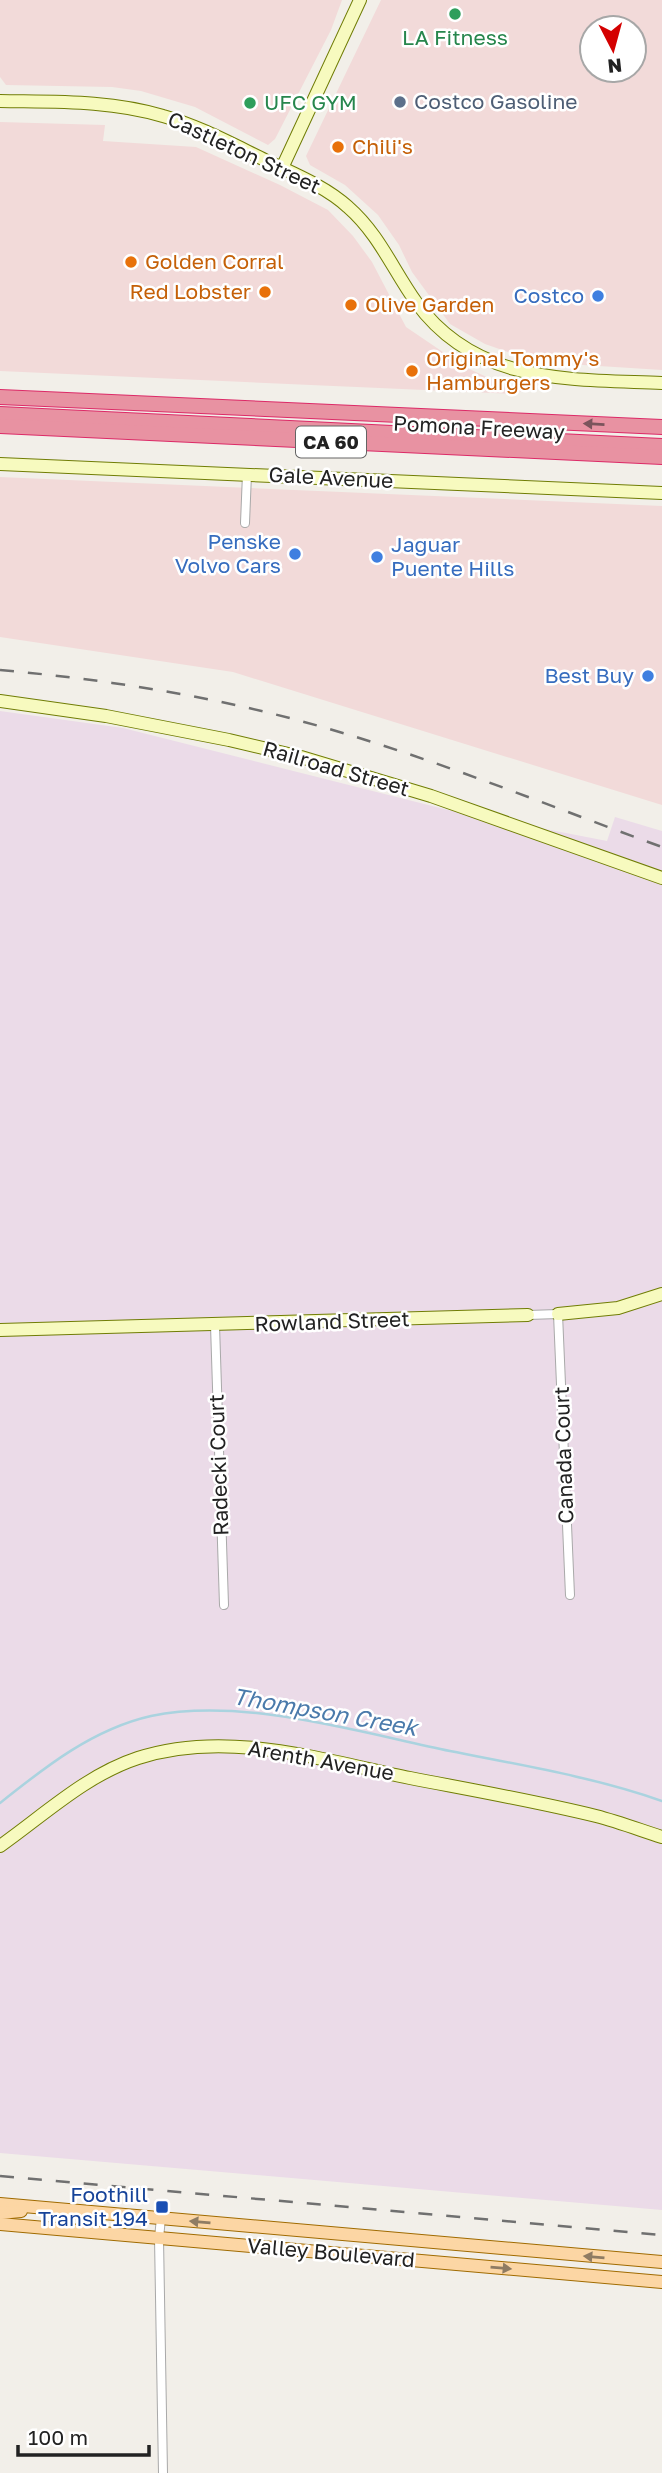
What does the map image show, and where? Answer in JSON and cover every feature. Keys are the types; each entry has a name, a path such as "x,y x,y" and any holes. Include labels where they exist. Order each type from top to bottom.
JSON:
{"highway":[{"name":"Pomona Freeway","path":"0,397 662,427"},
{"path":"0,408 662,440"},
{"path":"0,414 662,446"},
{"name":"Pomona Freeway","path":"0,426 662,457"}],"main road":[{"name":"Valley Boulevard","path":"0,2204 662,2262"},
{"path":"0,2213 49,2208"},
{"name":"Valley Boulevard","path":"0,2224 662,2282"},
{"path":"433,2262 435,2243"}],"street":[{"path":"282,168 360,0"},
{"name":"Castleton Street","path":"0,101 86,102 139,109 193,127 323,189 348,207 377,239 406,288 432,321 463,347 480,357 541,376 662,383"},
{"name":"Gale Avenue","path":"0,464 662,493"},
{"path":"245,523 247,474"},
{"name":"Railroad Street","path":"0,701 106,716 301,757 431,796 662,878"},
{"name":"Rowland Street","path":"0,1330 558,1314 618,1308 662,1294"},
{"name":"Canada Court","path":"558,1314 570,1595"},
{"name":"Radecki Court","path":"215,1325 224,1605"},
{"name":"Arenth Avenue","path":"0,1846 76,1790 106,1772 138,1758 177,1749 214,1745 254,1747 598,1816 662,1838"},
{"path":"161,2218 159,2238 163,2473"}],"shaded area":[{"path":"0,0 342,0 331,30 275,139 268,145 195,107 141,91 112,87 6,85 0,77"},
{"path":"381,0 662,0 662,370 536,362 485,344 450,324 412,272 399,245 378,215 345,185 310,165 306,156"},
{"path":"0,122 105,125 103,141 196,147 280,185 328,210 353,236 372,262 406,327 465,367 525,390 513,394 0,371"},
{"path":"0,477 662,506 662,805 233,672 0,637"},
{"path":"0,711 123,728 448,810 607,841 615,817 662,831 662,2210 0,2153"}],"waterway":[{"name":"Thompson Creek","path":"0,1803 52,1763 109,1730 151,1716 187,1711 224,1711 301,1719 583,1778 662,1801"}],"railway":[{"path":"0,670 150,689 224,702 297,720 435,763 662,847"},
{"path":"0,2176 662,2235"}],"place":[{"name":"LA Fitness","path":"455,14"},
{"name":"Costco Gasoline","path":"400,102"},
{"name":"UFC GYM","path":"250,103"},
{"name":"Chili's","path":"338,147"},
{"name":"Golden Corral","path":"131,262"},
{"name":"Red Lobster","path":"265,292"},
{"name":"Costco","path":"598,296"},
{"name":"Olive Garden","path":"351,305"},
{"name":"Original Tommy's Hamburgers","path":"412,371"},
{"name":"Penske Volvo Cars","path":"295,554"},
{"name":"Jaguar Puente Hills","path":"377,557"},
{"name":"Best Buy","path":"648,676"},
{"name":"Foothill Transit 194","path":"162,2207"}]}
